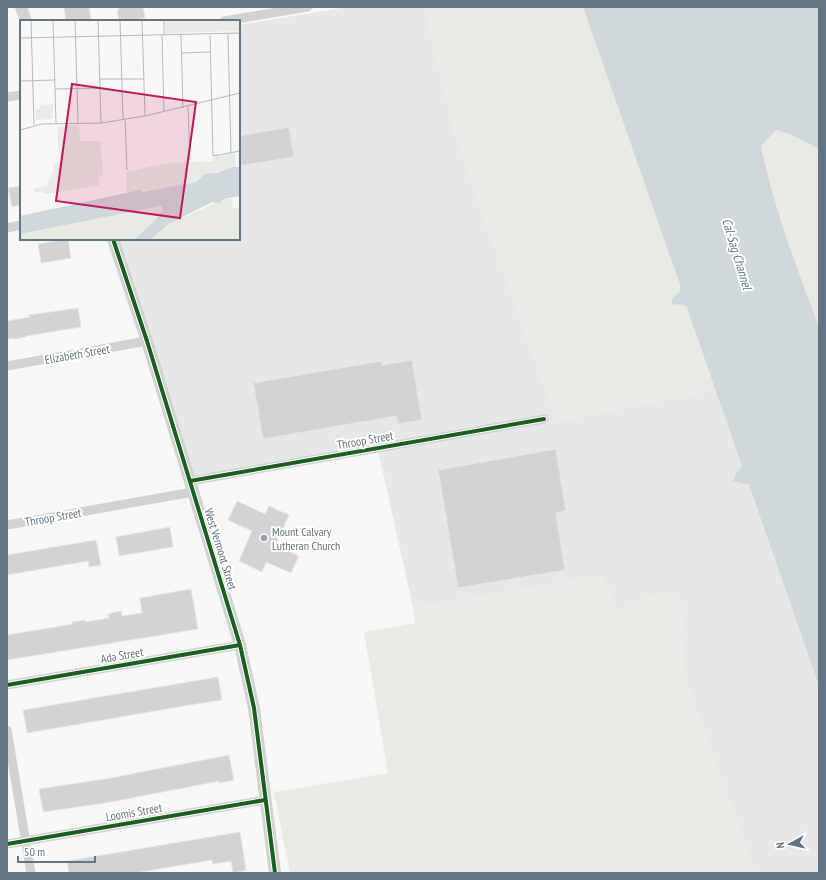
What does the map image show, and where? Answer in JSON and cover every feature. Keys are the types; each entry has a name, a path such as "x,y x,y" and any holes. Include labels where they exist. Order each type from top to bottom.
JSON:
{"street":[{"path":"21,7 26,20"},
{"path":"230,20 308,7"},
{"path":"7,98 20,95"},
{"path":"7,228 20,225"},
{"name":"West Vermont Street","path":"113,240 147,341 240,645 254,708 275,873"},
{"name":"Elizabeth Street","path":"7,366 147,341"},
{"name":"Throop Street","path":"7,525 192,487 544,419"},
{"name":"Ada Street","path":"7,685 240,645"},
{"path":"7,730 31,873"},
{"name":"Loomis Street","path":"7,844 265,800"}],"shaded area":[{"path":"348,7 425,7 454,131 557,421 716,390 742,466 736,474 749,485 819,686 819,873 755,873 689,691 684,671 681,637 682,612 658,594 617,611 603,576 413,608 377,446 188,477 111,240 240,240 240,25"},
{"path":"425,7 583,7 680,285 680,291 673,298 687,308 716,390 557,421 454,131"},
{"path":"776,130 792,135 819,149 819,327 794,260 766,169 761,146"},
{"path":"603,576 617,611 658,594 673,594 680,602 682,612 681,637 684,671 689,691 755,873 290,873 274,792 388,773 364,632 415,623 413,608"}],"water":[{"name":"Cal-Sag Channel","path":"583,7 819,7 819,149 792,135 776,130 761,146 779,215 819,327 819,686 749,485 733,481 742,466 687,308 684,305 671,304 673,298 680,291 680,285"}],"building":[{"path":"64,7 89,7 91,20 66,20"},
{"path":"118,7 143,7 145,18 119,20 117,11 119,10"},
{"path":"289,127 294,157 240,166 240,136"},
{"path":"20,186 20,205 12,207 8,188"},
{"path":"68,240 71,258 41,263 38,244"},
{"path":"78,308 81,327 7,339 7,321 30,317 29,315"},
{"path":"412,360 422,420 398,424 396,416 263,439 253,383 381,361 382,365"},
{"path":"556,449 566,511 556,513 565,570 458,588 438,470"},
{"name":"Mount Calvary Lutheran Church","path":"237,501 265,514 269,506 289,515 275,545 299,556 291,573 266,562 262,572 239,561 252,531 228,520"},
{"path":"170,527 173,547 119,556 116,537"},
{"path":"96,540 101,565 89,567 88,561 7,575 7,555"},
{"path":"191,589 198,629 7,660 7,635 73,624 72,622 85,620 85,622 109,618 108,614 121,611 122,616 142,613 140,598"},
{"path":"218,677 222,700 27,733 23,710"},
{"path":"229,755 234,780 219,783 219,781 111,802 43,812 39,789 111,778"},
{"path":"240,832 246,870 233,873 231,861 213,864 212,860 135,873 69,873 67,861"}],"cycle path":[{"path":"113,240 147,341 240,645 254,708 275,873"},
{"path":"190,481 544,419"},
{"path":"7,685 240,645"},
{"path":"7,844 265,800"}],"place":[{"name":"Mount Calvary Lutheran Church","path":"264,538"}]}
